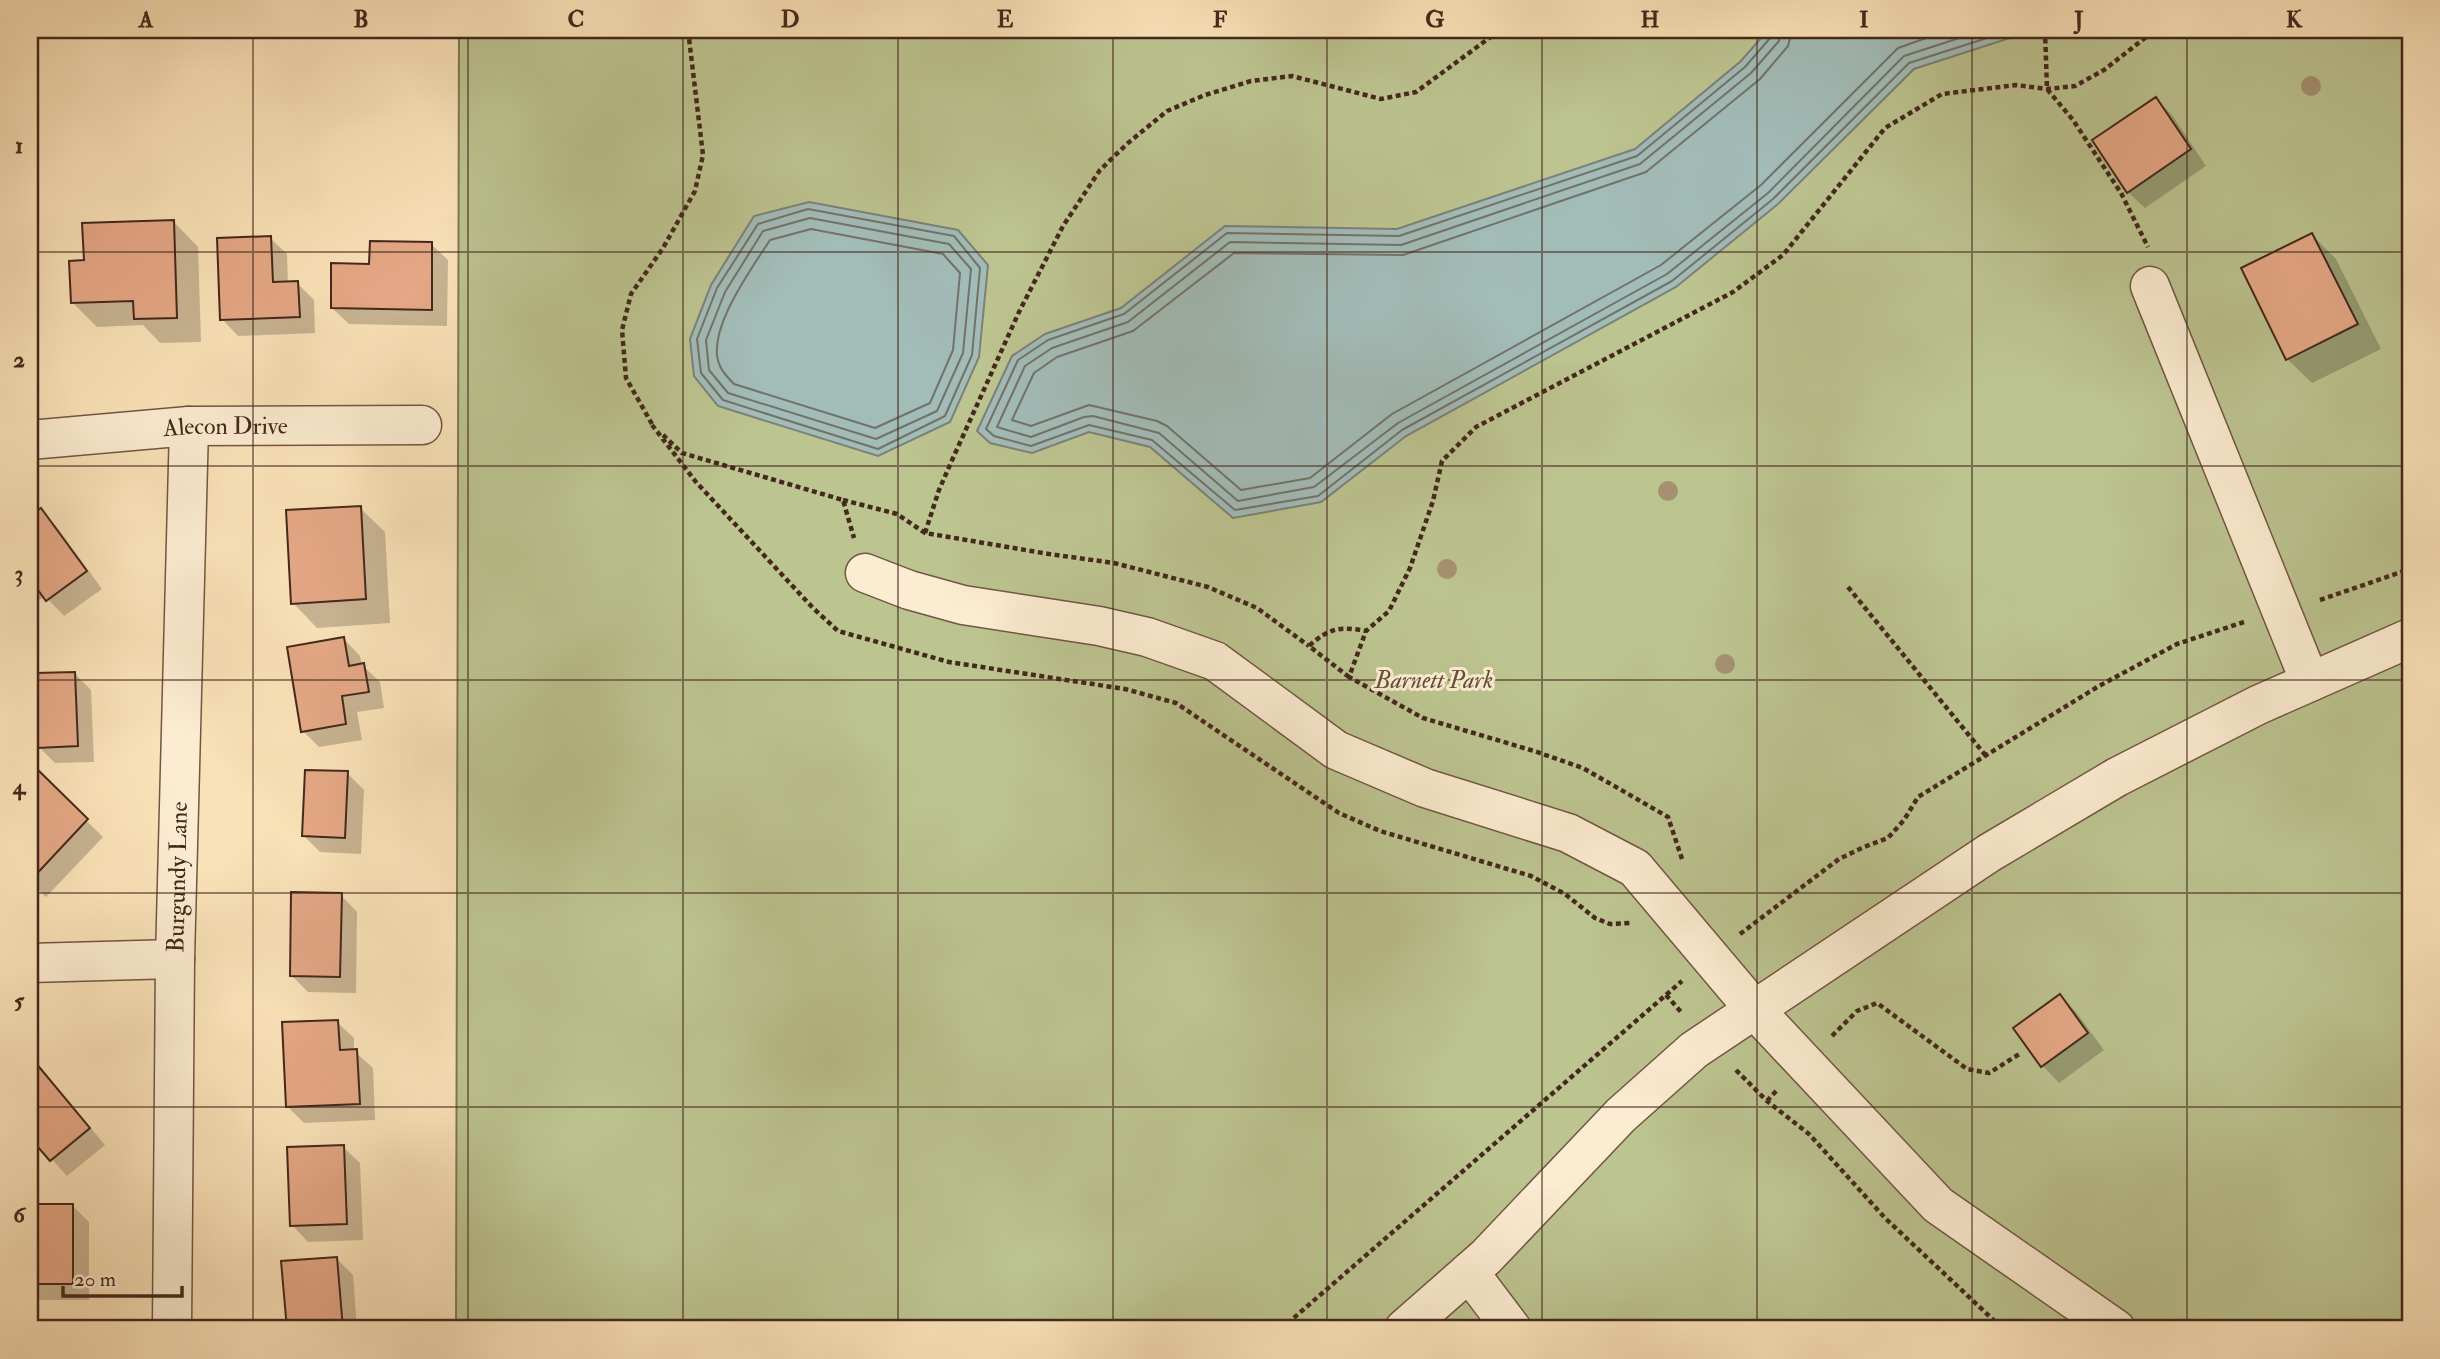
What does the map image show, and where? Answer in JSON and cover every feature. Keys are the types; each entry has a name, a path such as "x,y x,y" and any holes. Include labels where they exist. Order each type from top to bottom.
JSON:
{"street":[{"path":"2150,269 2310,682"},
{"name":"Alecon Drive","path":"30,440 189,426 422,425"},
{"name":"Burgundy Lane","path":"172,1329 175,958 189,426"},
{"path":"865,573 909,590 964,605 1147,637 1215,661 1336,750 1425,788 1568,833 1635,868 1720,941 1754,1009 1938,1205 2116,1329"},
{"path":"1404,1329 1486,1257 1621,1115 1693,1050 1989,853 2117,777 2258,705 2410,638"},
{"path":"30,963 175,958"},
{"path":"1469,1272 1512,1329"}],"path":[{"path":"688,30 704,155 695,191 663,248 631,294 622,330 626,377 652,425 696,482 813,608 838,631 949,662 1125,689 1176,703 1339,813 1380,831 1531,876 1565,894 1595,918 1610,924 1640,922"},
{"path":"925,533 948,468 1063,226 1100,170 1128,142 1167,111 1205,94 1251,81 1292,76 1381,99 1416,92 1496,33 1511,30"},
{"path":"2045,30 2047,89 2073,120 2120,193 2150,269"},
{"path":"1349,677 1366,631 1389,611 1410,569 1433,501 1442,461 1476,427 1733,292 1783,255 1885,128 1942,94 2016,85 2047,89 2074,86 2104,70 2155,30"},
{"path":"652,425 682,453 842,500 897,513 925,533 1114,562 1209,587 1257,607 1349,677 1423,718 1584,768 1668,817 1685,867"},
{"path":"842,500 865,573"},
{"path":"1281,1329 1666,995 1720,941 1738,935 1839,859 1888,838 1904,820 1918,797 2099,686 2177,644 2338,595 2410,569"},
{"path":"1848,587 1986,756"},
{"path":"1309,646 1324,633 1345,627 1366,631"},
{"path":"1666,995 1767,1101 1809,1134 1885,1218 2003,1329"},
{"path":"1767,1101 1857,1011 1877,1003 1967,1069 1989,1073 2021,1053"}],"green space":[{"name":"Barnett Park","path":"459,30 2410,30 2410,1329 456,1329"}],"water":[{"path":"1768,30 2035,30 1914,69 1778,204 1676,287 1406,436 1321,502 1233,518 1150,447 1089,432 1032,453 990,443 977,431 1012,356 1045,334 1121,308 1225,226 1397,229 1635,149 1741,61"},
{"path":"809,202 958,230 988,265 979,357 950,422 878,456 718,406 694,376 690,339 711,285 754,216"}],"building":[{"path":"2156,97 2191,149 2127,193 2092,140"},
{"path":"174,220 177,318 134,319 133,301 71,303 69,261 84,260 82,223"},
{"path":"2312,233 2358,324 2286,360 2241,268"},
{"path":"271,236 273,282 298,281 300,317 220,320 217,238"},
{"path":"370,241 432,242 432,310 331,308 331,263 369,264"},
{"path":"361,506 366,599 291,604 286,510"},
{"path":"41,508 87,571 46,601 30,579 30,516"},
{"path":"344,637 349,666 364,663 369,692 342,696 346,724 301,732 287,647"},
{"path":"75,672 78,746 37,748 35,673"},
{"path":"35,767 88,819 30,881 30,772"},
{"path":"305,770 348,771 345,838 302,836"},
{"path":"291,892 342,893 340,977 290,976"},
{"path":"2060,994 2088,1033 2041,1067 2013,1028"},
{"path":"338,1020 340,1050 357,1049 360,1104 286,1107 282,1022"},
{"path":"30,1056 90,1128 50,1161 30,1138"},
{"path":"344,1145 347,1224 290,1226 287,1147"},
{"path":"30,1204 73,1204 73,1284 30,1284"},
{"path":"337,1257 343,1329 287,1329 281,1261"},
{"path":"30,1322 75,1322 75,1329 30,1329"}]}
